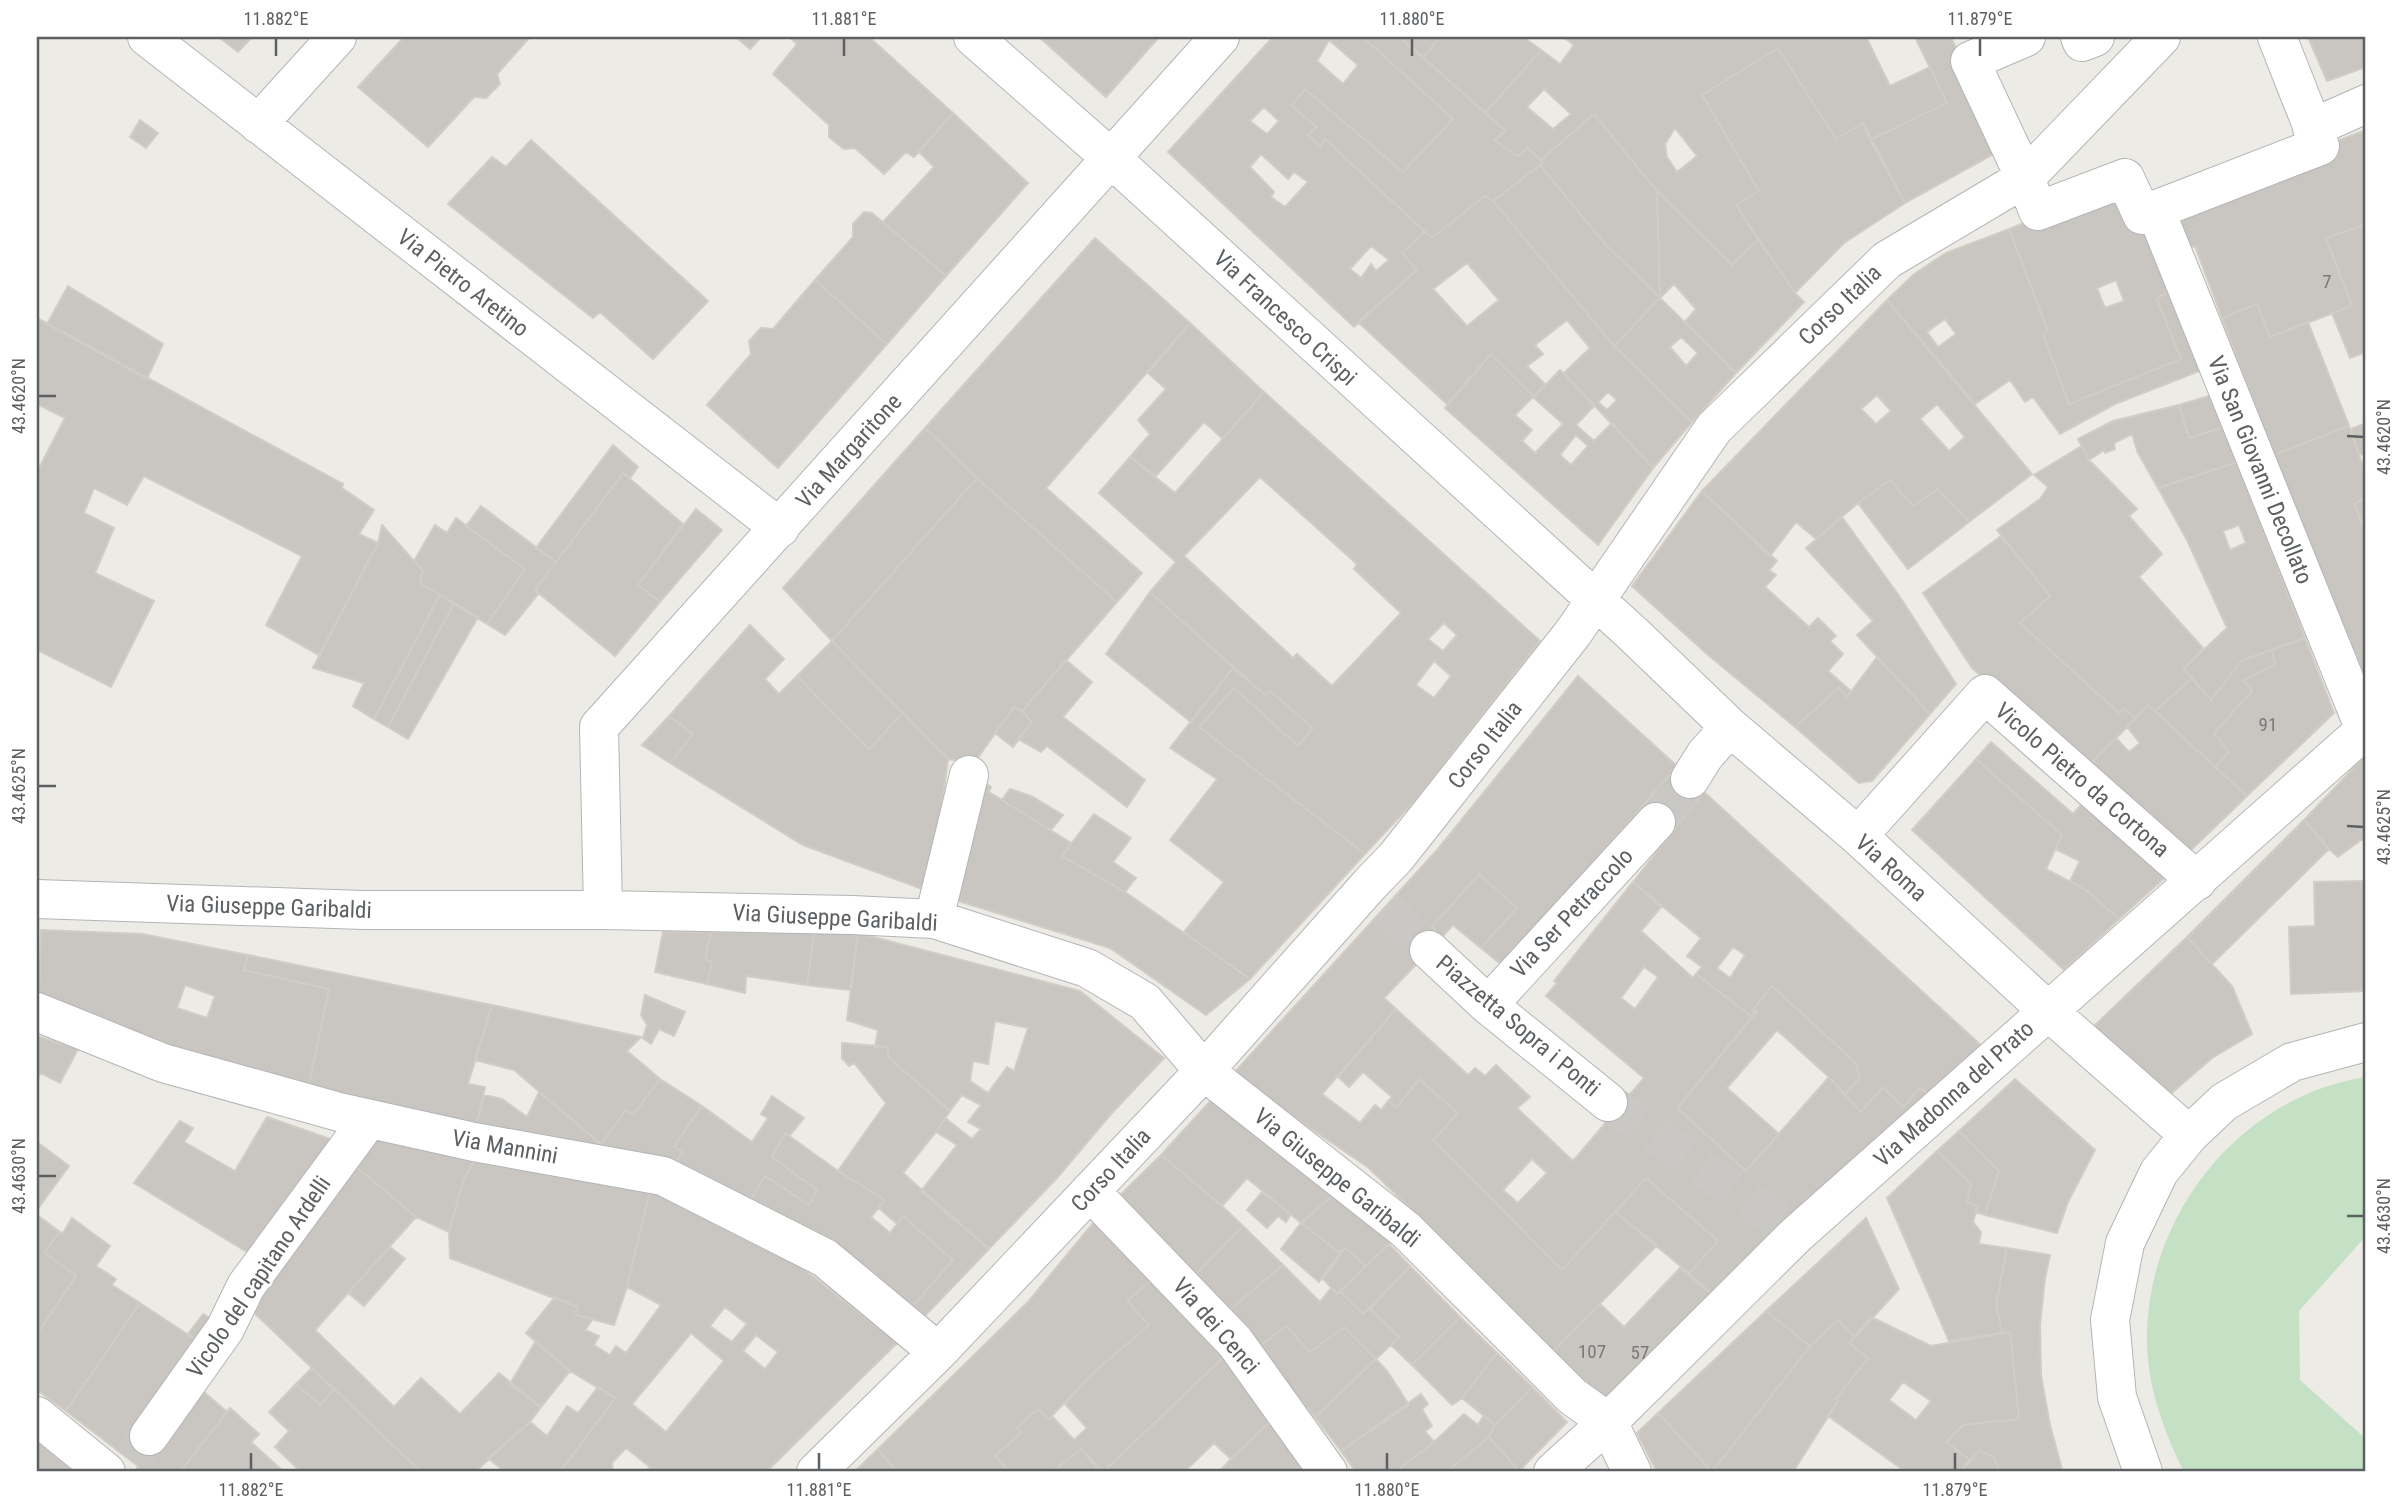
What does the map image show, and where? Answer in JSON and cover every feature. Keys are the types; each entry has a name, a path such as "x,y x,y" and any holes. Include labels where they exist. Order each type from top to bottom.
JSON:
{"street":[{"name":"Via Pietro Aretino","path":"147,37 780,528"},
{"path":"258,124 337,37"},
{"name":"Via Francesco Crispi","path":"973,37 1112,159 1595,600"},
{"name":"Via Margaritone","path":"603,911 599,727 1220,37"},
{"path":"2080,37 2082,42 2095,37"},
{"name":"Corso Italia","path":"816,1472 938,1352 1204,1072 1378,896 1396,857 1573,634 1714,428 1887,260 2025,178 2161,37"},
{"path":"2007,40 1970,61 2038,211 2125,178 2142,215 2320,146 2277,37"},
{"path":"2312,128 2366,104"},
{"name":"Via San Giovanni Decollato","path":"2155,209 2366,729"},
{"name":"Via Roma","path":"1595,600 1730,727 1858,836 2048,1011 2189,1135"},
{"name":"Vicolo Pietro da Cortona","path":"1858,836 1985,694 2197,881"},
{"path":"1690,779 1705,755 1730,727"},
{"name":"Via Madonna del Prato","path":"1553,1472 1608,1422 1789,1229 2048,1011 2366,729"},
{"path":"934,919 969,775"},
{"name":"Via Ser Petraccolo","path":"1488,1005 1656,822"},
{"name":"Via Giuseppe Garibaldi","path":"37,899 363,910 603,911 934,919 1087,968 1145,1002 1204,1072 1406,1230 1572,1396 1608,1422 1632,1472"},
{"name":"Piazzetta Sopra i Ponti","path":"1429,950 1488,1005 1608,1102"},
{"name":"Via Mannini","path":"37,1012 163,1063 369,1119 474,1142 663,1176 825,1258 938,1352"},
{"path":"2143,1472 2116,1397 2110,1320 2125,1243 2159,1172 2189,1135 2224,1102 2292,1062 2366,1042"},
{"name":"Vicolo del capitano Ardelli","path":"128,1460 225,1329 246,1286 369,1119"},
{"name":"Via dei Cenci","path":"1090,1191 1236,1342 1328,1472"},
{"path":"37,1416 128,1460"}],"green space":[{"path":"2366,1077 2366,1236 2299,1311 2300,1380 2366,1439 2366,1472 2184,1472 2156,1403 2147,1349 2153,1285 2166,1242 2186,1201 2213,1164 2245,1133 2281,1107 2322,1088"}],"building":[{"path":"219,37 252,37 238,52"},
{"path":"404,37 530,37 497,74 500,84 486,98 474,97 428,147 358,87"},
{"path":"736,37 761,37 750,49"},
{"path":"789,37 869,37 953,113 914,157 906,152 884,174 855,148 844,149 829,137 829,125 773,74 797,44"},
{"path":"1039,37 1159,37 1106,97"},
{"path":"1273,37 1363,37 1453,119 1403,172 1305,89 1292,106 1317,127 1308,135 1320,146 1325,139 1425,232 1402,253 1417,270 1354,327 1168,152","holes":["1329,40 1358,65 1343,84 1317,61","1264,107 1279,121 1267,134 1250,121","1261,154 1288,179 1294,172 1308,182 1285,207 1271,197 1274,192 1250,167","1371,246 1389,260 1376,271 1371,264 1361,278 1350,269"]},
{"path":"1363,37 1399,37 1506,131 1494,141 1518,156 1528,148 1543,163 1493,201 1485,196 1432,238 1325,139 1320,146 1308,135 1317,127 1292,106 1305,89 1403,172 1453,119"},
{"path":"1399,37 1441,37 1423,57"},
{"path":"1441,37 1523,37 1541,50 1485,113 1423,57"},
{"path":"1563,37 1804,37 1806,40 1813,37 1866,37 1890,86 1930,67 1947,103 1870,140 1863,123 1836,139 1778,48 1702,95 1759,191 1736,205 1758,239 1732,265 1657,191 1594,114 1541,160 1528,148 1518,156 1494,141 1506,131 1485,113 1541,50 1560,64 1574,45","holes":["1544,89 1571,114 1553,129 1527,107","1675,128 1697,156 1677,172 1667,157 1665,144"]},
{"path":"1915,37 1951,37 2001,150 1905,203 1870,140 1947,103"},
{"path":"2308,37 2366,37 2366,67 2327,81"},
{"path":"1778,48 1836,139 1863,123 1905,203 1844,243 1795,293 1736,205 1759,191 1702,95"},
{"path":"953,113 1028,183 946,276 883,222 934,167 919,152"},
{"path":"1594,114 1657,191 1660,298 1604,243 1540,165 1543,163 1541,160"},
{"path":"140,120 158,133 146,148 130,137"},
{"path":"2366,130 2366,224 2326,238 2352,306 2270,337 2257,304 2222,318 2195,246 2189,248 2173,204"},
{"path":"531,140 708,301 653,359 600,312 593,318 448,204 492,157 506,167"},
{"path":"1540,165 1604,243 1660,298 1614,346 1493,201"},
{"path":"2124,182 2169,291 2157,299 2181,359 2069,404 2043,334 2048,331 2009,229","holes":["2116,280 2124,301 2105,308 2097,288"]},
{"path":"1657,191 1732,265 1758,239 1804,302 1736,373 1685,322 1696,309 1674,284 1660,298"},
{"path":"1485,196 1493,201 1614,346 1692,422 1653,468 1564,373 1590,348 1567,320 1535,345 1543,354 1527,366 1545,384 1534,397 1491,354 1447,404 1358,322 1417,270 1402,253 1425,232 1432,238","holes":["1467,263 1499,300 1467,326 1433,289","1608,392 1617,400 1607,410 1598,402"]},
{"path":"864,212 872,213 946,276 887,344 815,280 853,237 853,224"},
{"path":"2366,224 2366,352 2350,358 2332,313 2352,306 2326,238"},
{"path":"2009,229 2048,331 2043,334 2069,404 2181,359 2157,299 2169,291 2202,370 2115,404 2060,434 2033,397 2025,402 2010,380 1975,404 1887,300 1913,275 1946,253","holes":["1945,319 1956,334 1938,347 1927,332"]},
{"path":"1095,238 1190,323 1046,488 1142,573 1117,602 977,478 925,428"},
{"path":"815,280 887,344 778,468 707,405 751,354 749,341 761,328 773,329"},
{"path":"68,286 163,344 147,379 47,324"},
{"path":"1660,298 1736,373 1692,422 1614,346","holes":["1681,337 1698,353 1686,366 1670,347"]},
{"path":"1887,300 2032,474 1969,522 1938,489 1913,506 1890,480 1816,539 1796,522 1770,556 1702,491","holes":["1877,395 1891,411 1876,424 1861,409","1937,404 1965,437 1949,451 1920,419"]},
{"path":"2257,304 2270,337 2308,322 2349,426 2273,455 2222,318"},
{"path":"37,318 343,484 342,488 374,510 359,534 378,543 319,655 266,625 302,556 144,476 127,505 94,488 84,513 114,528 95,573 154,601 111,687 37,650 37,472 65,418 37,404"},
{"path":"1190,323 1264,392 1223,439 1204,422 1156,476 1130,457 1150,434 1138,420 1166,389 1148,373"},
{"path":"1491,354 1534,397 1560,370 1594,406 1576,425 1594,441 1612,423 1653,468 1598,545 1445,408","holes":["1533,397 1563,424 1535,453 1522,441 1532,430 1515,415","1576,435 1588,446 1571,465 1560,455"]},
{"path":"1264,392 1540,641 1419,796 1365,854 1199,727 1234,688 1298,746 1313,728 1270,691 1265,695 1150,592 1176,562 1099,493 1130,457 1175,493","holes":["1260,477 1357,564 1354,569 1401,613 1332,686 1297,654 1293,658 1184,556","1444,623 1457,635 1443,651 1428,639","1434,661 1451,676 1434,698 1416,685"]},
{"path":"2212,395 2224,427 2189,438 2179,405"},
{"path":"2179,405 2189,438 2224,427 2237,462 2158,488 2138,453 2132,434 2114,443 2115,449 2105,453 2104,450 2089,460 2078,439 2113,421"},
{"path":"2366,423 2366,453 2359,455 2351,429"},
{"path":"2349,426 2366,475 2366,498 2354,504 2366,533 2366,679 2273,455"},
{"path":"925,428 977,478 832,641 783,588"},
{"path":"613,445 638,467 630,478 623,473 556,562 536,548"},
{"path":"2082,446 2089,460 2137,509 2129,516 2162,554 2139,577 2203,648 2183,669 2192,678 2155,711 2148,705 2136,718 2123,709 2119,713 2020,623 2050,596 1997,530 2040,499 2048,487 2034,475"},
{"path":"2237,462 2305,638 2242,660 2211,700 2183,669 2227,628 2187,540 2158,488","holes":["2239,525 2246,543 2230,550 2223,531"]},
{"path":"623,473 683,524 638,585 660,602 615,656 535,590"},
{"path":"977,478 1117,602 1022,711 1014,707 974,763 948,759 832,641"},
{"path":"1890,480 1913,506 1938,489 1969,522 1908,569 1858,503"},
{"path":"1702,491 1777,561 1769,570 1776,575 1765,587 1809,627 1818,618 1836,636 1830,641 1843,654 1828,671 1851,691 1847,697 1839,688 1795,727 1707,654 1632,586"},
{"path":"2366,498 2366,533 2354,504"},
{"path":"481,506 556,562 535,590 539,593 505,635 487,624 525,569 466,526"},
{"path":"696,509 722,530 660,602 638,585"},
{"path":"1842,517 1900,597 1956,684 1930,714 1857,635 1873,621 1806,548"},
{"path":"456,518 525,569 487,624 420,583 423,571 414,561 435,525 447,533"},
{"path":"382,525 423,571 420,583 440,595 374,719 353,706 364,683 313,668 378,543"},
{"path":"2001,536 2050,596 2020,623 2119,713 2123,709 2136,718 2087,768 1972,668 1923,593"},
{"path":"1150,592 1233,668 1191,722 1106,654"},
{"path":"440,595 454,603 388,727 374,719"},
{"path":"454,603 478,617 408,739 388,727"},
{"path":"750,625 784,659 765,679 779,694 797,676 869,749 903,713 948,759 930,892 803,845 670,763 693,734 669,716"},
{"path":"2305,638 2334,713 2247,796 2215,767 2229,752 2214,733 2252,691 2243,680 2275,665 2272,650"},
{"path":"832,641 903,713 869,749 797,676"},
{"path":"2272,650 2275,665 2243,680 2252,691 2214,733 2229,752 2215,767 2155,711 2192,678 2211,700 2242,660"},
{"path":"1877,657 1930,714 1872,781 1859,783 1795,727 1839,688 1847,697"},
{"path":"1066,660 1092,682 1063,717 1145,780 1127,807 1047,746 1041,752 1018,739 1032,722 1022,711"},
{"path":"1233,668 1265,695 1270,691 1313,728 1298,746 1234,688 1199,727 1365,854 1250,979 1184,932 1224,882 1170,840 1217,779 1170,748"},
{"path":"1578,676 1677,766 1509,961 1498,962 1481,948 1517,908 1479,874 1432,927 1442,937 1384,998 1396,1009 1322,1094 1360,1123 1375,1105 1381,1110 1388,1101 1397,1107 1419,1079 1458,1113 1433,1140 1562,1270 1615,1212 1657,1245 1554,1351 1369,1168 1232,1075 1438,849"},
{"path":"2148,705 2247,796 2186,855 2087,768 2116,738 2129,752 2140,743 2127,727"},
{"path":"1014,707 1032,722 1013,747 995,733"},
{"path":"669,716 693,734 670,763 642,745"},
{"path":"1991,742 2073,814 2087,798 2171,872 2119,919 2086,890 2070,881 2080,861 2055,849 2062,835 1976,759"},
{"path":"2366,755 2366,840 2361,840 2338,857 2304,820"},
{"path":"1976,759 2062,835 2046,869 2086,890 2119,919 2064,970 1912,830"},
{"path":"1677,766 1704,792 1670,834 1642,809"},
{"path":"982,781 991,787 989,792 1071,843 1062,856 1125,892 1250,979 1206,1015 1110,948 952,899"},
{"path":"1010,789 1031,796 1063,815 1051,830 1002,800"},
{"path":"1704,792 1984,1048 1934,1097 1920,1088 1903,1107 1883,1087 1861,1112 1845,1095 1859,1078 1857,1064 1772,986 1752,1011 1757,1012 1752,1017 1696,974 1702,967 1687,956 1701,938 1633,882","holes":["1733,947 1745,955 1730,978 1717,968"]},
{"path":"1094,814 1131,838 1113,862 1136,878 1125,892 1062,856"},
{"path":"2304,820 2329,849 2212,964 2187,937"},
{"path":"1479,874 1517,908 1481,948 1453,925 1442,937 1432,927"},
{"path":"2366,881 2366,991 2291,994 2289,927 2315,926 2314,882"},
{"path":"1633,882 1661,907 1641,931 1693,978 1696,974 1752,1017 1677,1108 1746,1171 1829,1077 1861,1112 1883,1087 1903,1107 1920,1088 1934,1097 1722,1303 1689,1273 1718,1241 1646,1178 1562,1270 1433,1140 1458,1113 1419,1079 1397,1107 1388,1101 1392,1097 1363,1072 1349,1087 1338,1077 1396,1009 1468,1075 1475,1068 1485,1076 1496,1065 1530,1097 1517,1108 1573,1161 1644,1078 1546,996 1557,983 1554,981","holes":["1644,967 1658,977 1635,1009 1621,998","1532,1159 1547,1173 1518,1203 1503,1190"]},
{"path":"41,930 142,934 248,955 244,970 329,989 308,1089 116,1028 39,1000","holes":["185,985 215,996 207,1018 177,1008"]},
{"path":"663,932 711,932 705,959 712,962 707,984 655,972"},
{"path":"711,932 814,933 807,985 746,976 745,993 707,984 712,962 705,959"},
{"path":"814,933 858,933 850,990 807,985"},
{"path":"858,933 1080,991 1164,1058 1111,1114 1057,1178 989,1249 921,1191 957,1145 936,1132 945,1118 972,1139 981,1129 968,1122 981,1105 962,1095 950,1111 888,1057 888,1047 875,1047 878,1030 847,1020","holes":["995,1021 1028,1028 1014,1071 1007,1067 988,1093 970,1081 973,1061 988,1064"]},
{"path":"2187,937 2232,986 2252,1034 2212,1058 2166,1098 2091,1029"},
{"path":"248,955 492,1005 468,1084 485,1087 475,1131 308,1089 329,989 244,970"},
{"path":"1772,986 1857,1064 1859,1078 1845,1095 1777,1030 1727,1088 1779,1134 1746,1171 1677,1108 1757,1012 1752,1011"},
{"path":"645,995 685,1012 674,1036 659,1029 651,1044 643,1038 647,1025 641,1015"},
{"path":"492,1005 641,1037 627,1051 660,1079 633,1115 626,1110 601,1144 514,1070 475,1060"},
{"path":"37,1036 78,1049 60,1083 41,1073 37,1080"},
{"path":"842,1043 888,1047 888,1057 950,1111 903,1173 989,1249 923,1318 911,1308 953,1260 903,1216 897,1224 879,1208 885,1200 838,1171 886,1103 854,1063 849,1066 842,1058"},
{"path":"660,1079 702,1106 674,1146 683,1153 676,1161 599,1147 626,1110 633,1115"},
{"path":"2015,1079 2095,1150 2068,1202 2057,1233 1985,1215 1999,1171 1959,1131"},
{"path":"539,1092 601,1144 599,1147 475,1131 484,1095 502,1099 527,1117"},
{"path":"772,1096 804,1118 790,1135 785,1133 772,1157 817,1190 809,1205 765,1176 749,1203 676,1161 683,1153 674,1146 702,1106 752,1142 768,1118 761,1114"},
{"path":"1214,1097 1339,1190 1301,1223 1247,1178 1222,1206 1161,1155"},
{"path":"267,1117 336,1141 255,1257 134,1183 180,1121 193,1128 184,1142 235,1171"},
{"path":"1959,1131 1999,1171 1985,1215 1975,1212 1978,1206 1967,1203 1971,1184 1937,1151"},
{"path":"785,1133 885,1200 871,1217 890,1233 903,1216 953,1260 911,1308 749,1203 765,1176 809,1205 817,1190 772,1157"},
{"path":"376,1135 476,1159 464,1178 449,1232 416,1217 353,1164"},
{"path":"37,1142 69,1166 37,1210"},
{"path":"1937,1151 1971,1184 1967,1203 1978,1206 1973,1222 1981,1232 1979,1244 2007,1248 1996,1304 2002,1333 1949,1341 1887,1198"},
{"path":"1161,1155 1243,1226 1191,1279 1113,1202"},
{"path":"476,1159 650,1190 627,1287 614,1325 576,1315 577,1307 450,1258 449,1232 464,1178"},
{"path":"353,1164 416,1217 315,1330 394,1407 421,1378 460,1414 499,1373 541,1407 530,1422 475,1472 421,1472 244,1303"},
{"path":"1646,1178 1718,1241 1689,1273 1615,1212"},
{"path":"650,1190 766,1239 897,1343 766,1472 645,1472 650,1467 626,1448 612,1463 613,1472 560,1472 615,1398 570,1371 526,1333 555,1297 577,1307 576,1315 593,1319 585,1330 599,1336 594,1345 610,1355 616,1346 626,1353 661,1305 627,1287","holes":["725,1307 747,1324 732,1342 710,1326","691,1333 724,1361 666,1432 632,1404","756,1335 778,1352 765,1369 743,1351"]},
{"path":"1339,1190 1396,1238 1366,1266 1345,1248 1340,1253 1301,1223"},
{"path":"1262,1192 1291,1214 1286,1222 1278,1216 1267,1228 1247,1210"},
{"path":"1103,1211 1160,1273 1127,1301 1149,1325 1092,1374 1049,1419 1038,1409 1016,1428 1022,1432 995,1456 1010,1472 897,1472 878,1449 1028,1302"},
{"path":"37,1215 60,1232 44,1252 76,1276 37,1334"},
{"path":"72,1218 110,1246 96,1266 116,1279 112,1285 140,1303 66,1411 37,1390 37,1334 76,1276 44,1252 60,1232 63,1233"},
{"path":"1866,1218 1899,1289 1855,1337 1838,1320 1810,1346 1766,1311"},
{"path":"1301,1223 1340,1253 1319,1282 1281,1249"},
{"path":"1243,1226 1283,1265 1225,1314 1191,1279"},
{"path":"1389,1244 1410,1266 1363,1314 1340,1291"},
{"path":"390,1247 405,1259 364,1306 348,1293"},
{"path":"1345,1248 1366,1266 1337,1294 1323,1279"},
{"path":"2007,1248 2050,1255 2040,1325 2041,1375 2050,1425 2062,1469 2055,1472 2000,1472 1993,1456 1979,1451 1971,1461 1946,1442 1963,1425 2019,1419 2010,1332 2002,1333 1996,1304"},
{"path":"1283,1265 1320,1302 1331,1288 1337,1294 1340,1291 1363,1314 1370,1308 1399,1337 1376,1359 1344,1327 1310,1352 1286,1326 1257,1348 1225,1314"},
{"path":"1410,1266 1460,1317 1412,1365 1391,1345 1399,1337 1370,1309"},
{"path":"1680,1268 1722,1303 1625,1398 1601,1397 1554,1351 1600,1304 1624,1327"},
{"path":"1160,1273 1227,1354 1103,1472 1081,1449 1052,1472 1010,1472 995,1456 1022,1432 1016,1428 1038,1409 1049,1419 1052,1416 1074,1440 1087,1428 1065,1404 1092,1374 1149,1325 1127,1301"},
{"path":"140,1303 202,1344 196,1385 227,1412 180,1472 135,1472 138,1466 66,1411"},
{"path":"1766,1311 1810,1346 1712,1472 1658,1413"},
{"path":"203,1314 216,1322 202,1344 188,1334"},
{"path":"1460,1317 1497,1353 1462,1398 1452,1405 1412,1365"},
{"path":"1871,1317 1931,1346 2010,1332 2019,1419 1963,1425 1946,1442 1971,1461 1959,1472 1906,1472 1828,1416 1838,1401 1836,1399 1868,1358 1849,1343","holes":["1903,1382 1931,1401 1916,1420 1889,1400"]},
{"path":"1838,1320 1855,1337 1849,1343 1868,1358 1836,1399 1838,1401 1793,1472 1712,1472 1810,1346"},
{"path":"1286,1326 1310,1352 1344,1327 1376,1359 1315,1417 1257,1348"},
{"path":"535,1342 570,1371 541,1407 510,1384"},
{"path":"1497,1353 1532,1387 1495,1425 1462,1398"},
{"path":"1227,1354 1274,1418 1231,1459 1214,1443 1184,1472 1103,1472"},
{"path":"1376,1359 1388,1372 1409,1405 1341,1451 1315,1417"},
{"path":"312,1368 334,1389 320,1405 296,1384"},
{"path":"296,1384 320,1405 334,1389 421,1472 301,1472 275,1447 289,1431 269,1412"},
{"path":"598,1387 615,1398 560,1472 505,1472 488,1458 530,1422 547,1436 567,1406 578,1413"},
{"path":"1532,1387 1567,1422 1519,1471 1489,1437 1495,1425"},
{"path":"1421,1394 1428,1404 1422,1409 1432,1426 1425,1431 1434,1442 1395,1472 1356,1472 1341,1451"},
{"path":"230,1408 259,1434 251,1442 284,1472 180,1472"},
{"path":"1658,1413 1712,1472 1657,1472 1637,1433"},
{"path":"1464,1414 1478,1425 1484,1415 1495,1425 1489,1437 1450,1469 1452,1472 1395,1472 1434,1442"},
{"path":"1274,1418 1310,1472 1219,1472 1231,1459"},
{"path":"1489,1437 1520,1472 1452,1472 1450,1469"},
{"path":"37,1441 75,1472 37,1472"},
{"path":"878,1449 897,1472 854,1472"},
{"path":"1081,1449 1101,1472 1052,1472"},
{"path":"1979,1451 1993,1456 2000,1472 1959,1472"}],"tunnel":[{"path":"1656,822 1690,779"},
{"path":"1386,908 1429,950"},
{"path":"1608,1102 1782,1224"},
{"path":"132,1461 149,1436"}]}
